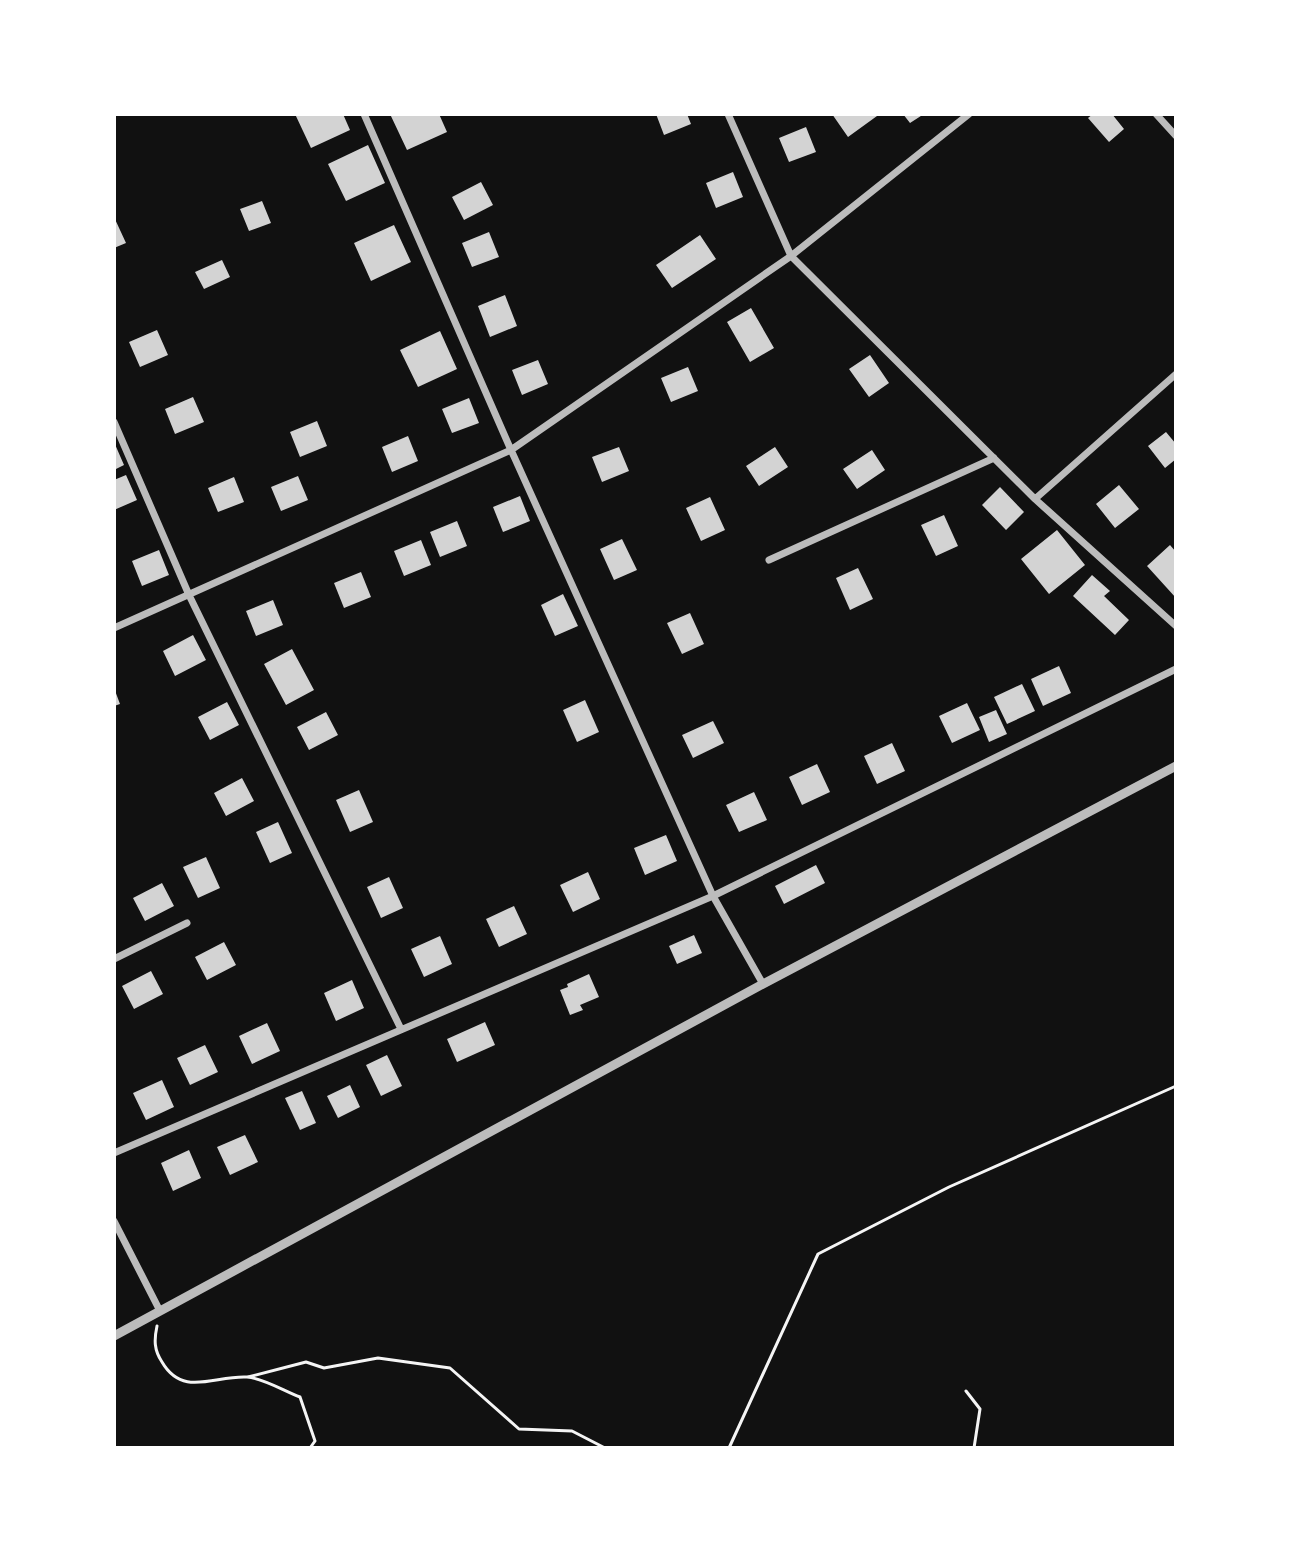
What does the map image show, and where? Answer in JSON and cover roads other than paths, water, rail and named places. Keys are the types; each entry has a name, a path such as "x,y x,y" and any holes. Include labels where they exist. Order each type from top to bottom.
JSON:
{"street":[{"path":"364,114 511,450 713,896 763,984"},
{"path":"728,114 791,256 1035,499 1176,626"},
{"path":"114,628 511,450 791,256 969,114"},
{"path":"1156,114 1176,136"},
{"path":"1035,499 1176,374"},
{"path":"114,422 189,595 401,1029"},
{"path":"769,560 994,458"},
{"path":"114,1153 713,896 1176,669"},
{"path":"114,1336 763,984 1176,766"},
{"path":"114,959 187,923"},
{"path":"114,1221 160,1311"}]}
